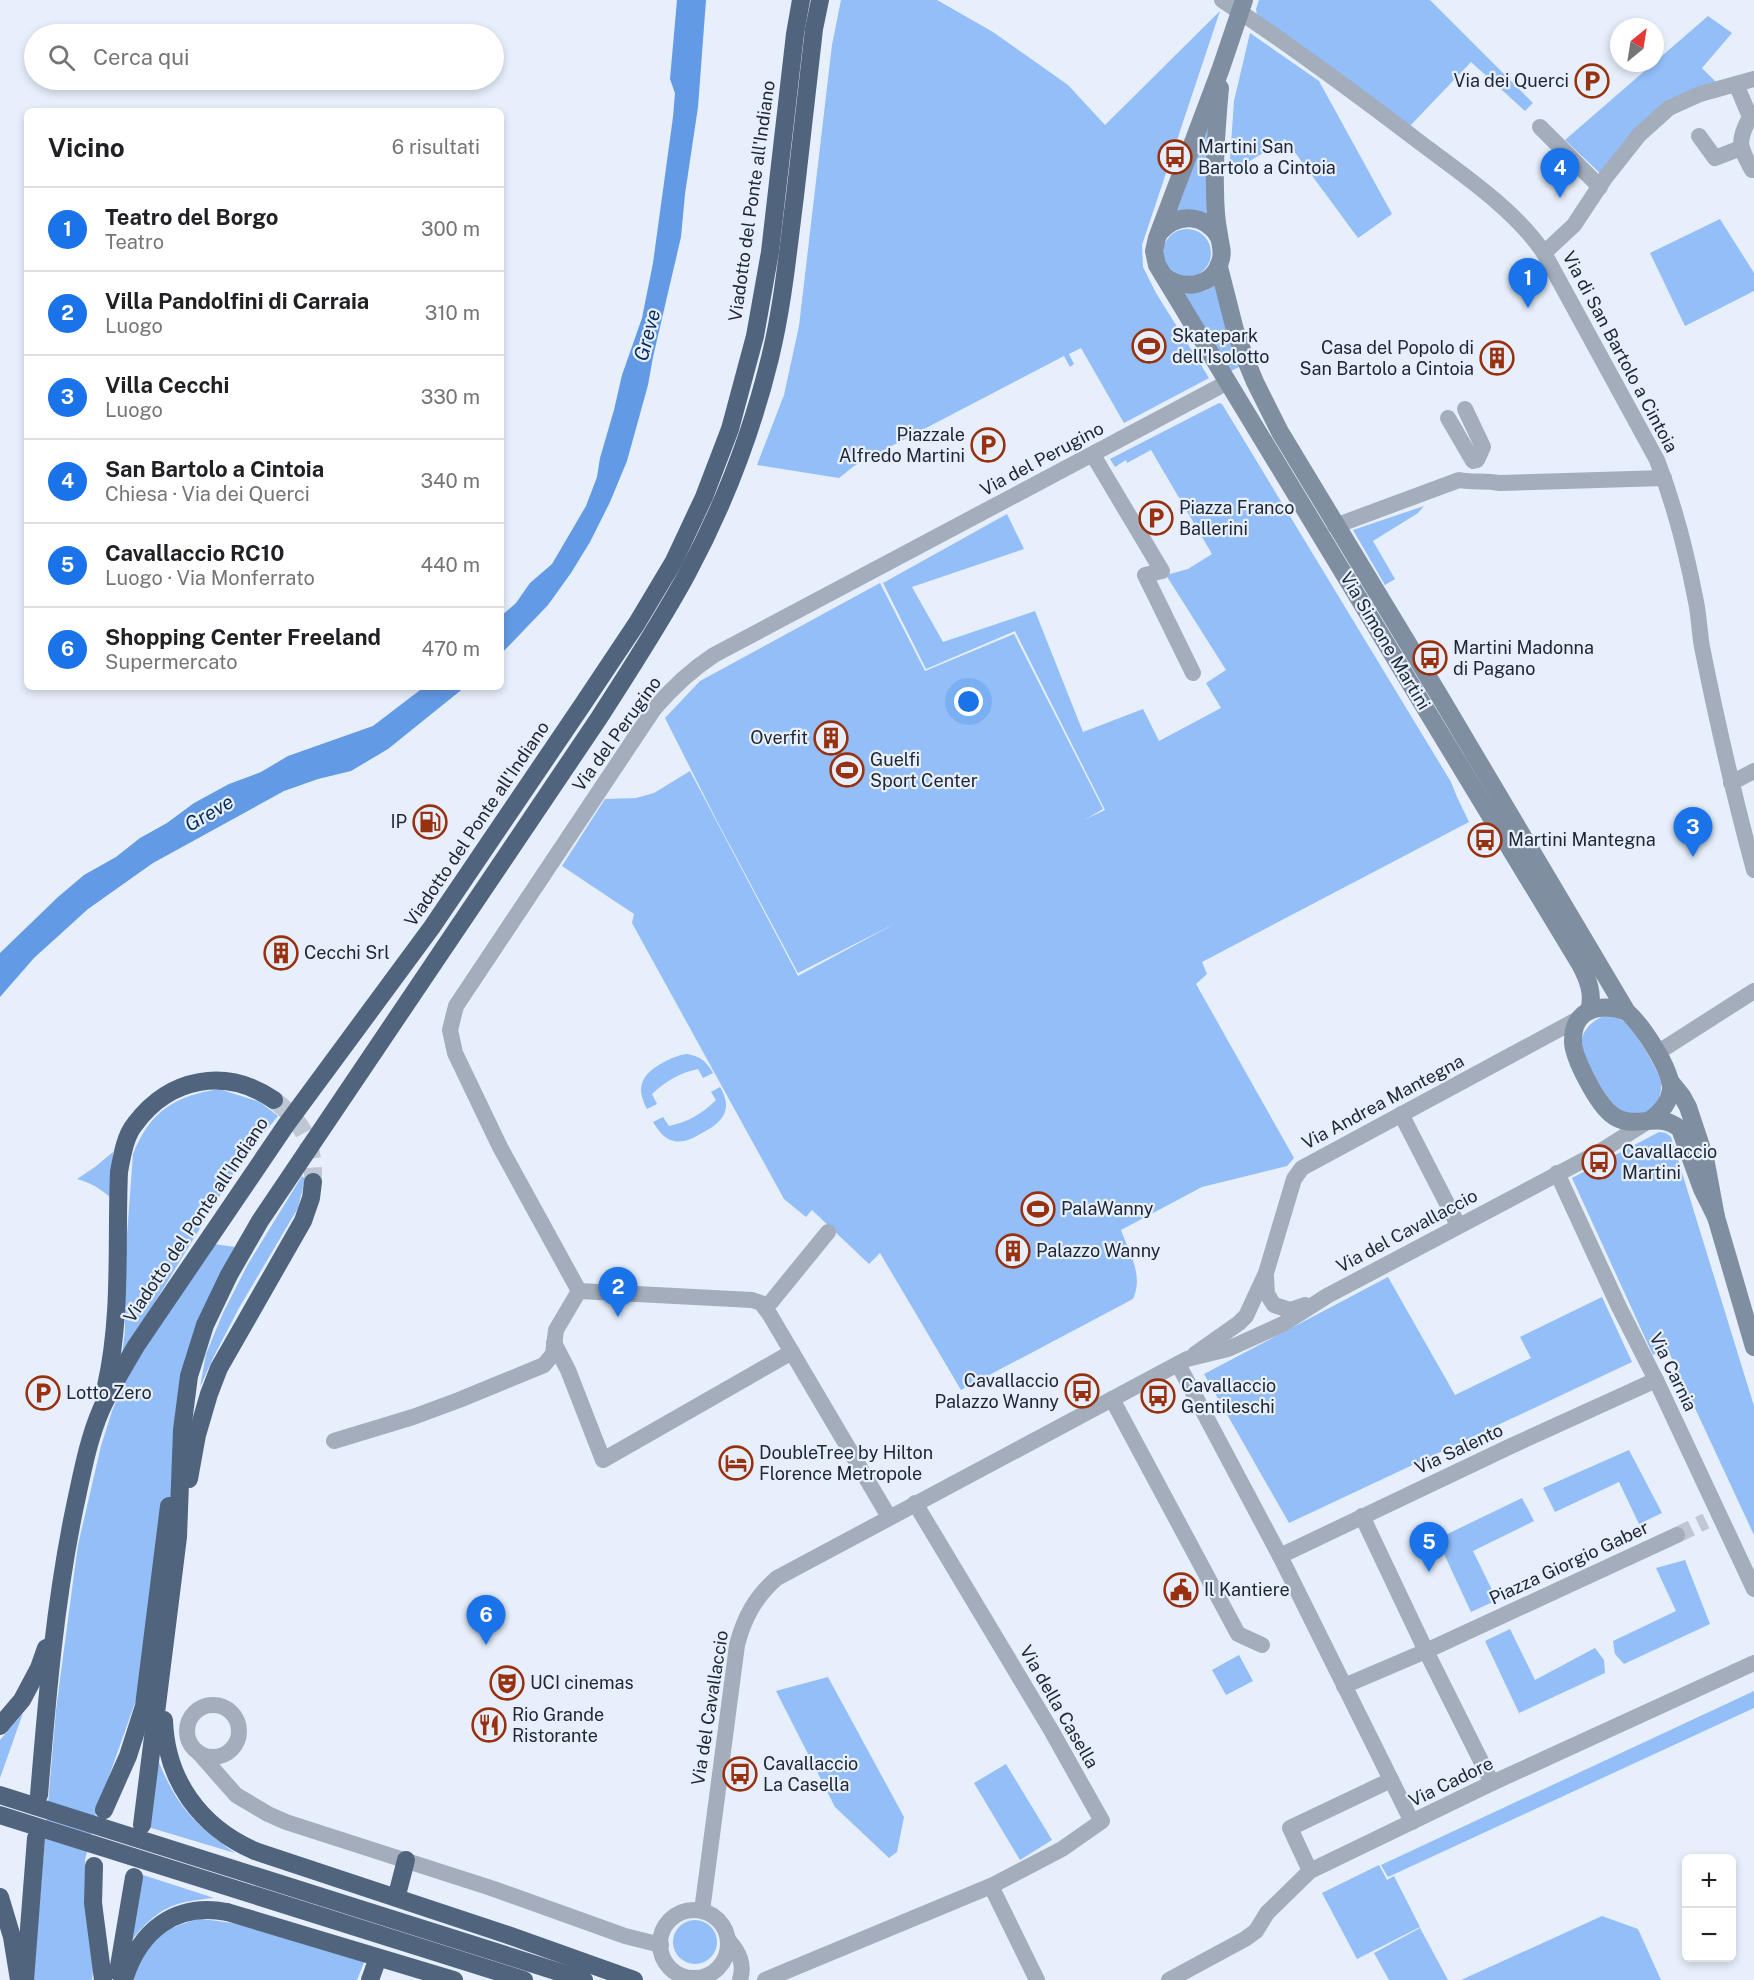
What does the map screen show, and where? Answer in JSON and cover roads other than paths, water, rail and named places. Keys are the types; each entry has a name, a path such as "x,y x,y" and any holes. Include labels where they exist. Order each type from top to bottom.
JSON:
{"highway":[{"name":"Viadotto del Ponte all'Indiano","path":"39,1795 54,1627 67,1545 85,1463 101,1411 117,1378 136,1346 286,1125 432,927 637,623 674,561 704,497 730,429 755,336 768,262 801,0"},
{"path":"104,1810 128,1756 144,1706 164,1543 189,1376 205,1325 242,1252 304,1156 598,718 651,635 687,574 712,522 744,443 774,340 788,252 814,29 820,0"},
{"path":"101,1411 114,1354 117,1318 119,1172 122,1152 134,1125 165,1095 187,1085 210,1080 224,1080 249,1086 274,1100"},
{"path":"142,1825 178,1537 197,1435 211,1387 228,1350 303,1221 310,1204 313,1182"},
{"path":"178,1537 182,1430"},
{"path":"0,1725 22,1700 39,1668 54,1627"},
{"path":"167,1631 165,1738 174,1772 190,1799 226,1836 255,1851 478,1925 634,1980"},
{"path":"0,1795 584,1980"},
{"path":"0,1815 524,1980"},
{"path":"25,1980 36,1838"},
{"path":"398,1891 406,1860"},
{"path":"94,1866 93,1903 103,1980"},
{"path":"117,1980 134,1877"},
{"path":"0,1897 12,1937 19,1980"},
{"path":"124,1980 138,1948 148,1935 165,1922 189,1911 202,1909 227,1912 454,1980"}],"street":[{"name":"Via di San Bartolo a Cintoia","path":"1222,0 1241,6 1451,166 1514,217 1545,253 1657,460 1664,478 1683,540 1695,596 1701,643 1731,783 1754,870"},
{"name":"Via Simone Martini","path":"1241,6 1221,68 1156,238 1154,251 1157,265 1580,964 1589,984 1592,1001 1574,1031 1575,1054 1581,1067 1612,1115 1626,1122 1668,1121 1683,1132 1702,1189 1716,1217"},
{"name":"Via Simone Martini","path":"1221,68 1215,190 1222,255 1218,267 1235,330 1255,382 1280,432 1335,526 1446,705 1627,1012 1638,1023 1657,1053 1670,1081 1682,1095 1702,1148 1716,1217 1752,1334"},
{"path":"1545,253 1574,225 1640,135 1669,108 1700,94 1754,79"},
{"path":"1736,84 1750,117 1743,131 1741,148 1752,170"},
{"path":"1540,128 1600,187"},
{"path":"1699,136 1715,159 1741,148"},
{"path":"1160,232 1179,219 1195,218 1209,224 1219,237"},
{"path":"1164,276 1183,285 1197,284 1210,278 1218,267"},
{"name":"Via del Perugino","path":"579,1291 500,1147 454,1053 450,1030 456,1006 654,709 697,666 733,645 1228,382"},
{"path":"1335,526 1459,480 1483,447 1465,409"},
{"path":"1448,418 1475,460 1489,468 1488,480"},
{"path":"1093,454 1162,571 1144,575 1193,673"},
{"path":"1459,480 1473,483 1488,480 1499,483 1664,478"},
{"path":"1731,783 1754,771"},
{"path":"1657,1053 1754,992"},
{"path":"1585,1015 1598,1007 1609,1006 1627,1012"},
{"name":"Via Andrea Mantegna","path":"1183,1362 1246,1316 1266,1273 1299,1171 1306,1165 1585,1015"},
{"path":"1650,1120 1660,1113 1665,1105 1670,1094 1670,1081"},
{"path":"1401,1114 1458,1225"},
{"name":"Via del Cavallaccio","path":"702,1911 737,1645 746,1618 758,1597 777,1578 1183,1362 1228,1349 1290,1320 1327,1296 1600,1151 1650,1120"},
{"name":"Via Carnia","path":"1557,1173 1618,1307 1656,1380 1713,1518 1754,1589"},
{"path":"764,1306 771,1302 828,1232"},
{"name":"Via Andrea Mantegna","path":"1266,1273 1268,1298 1282,1309 1294,1310 1327,1296"},
{"path":"334,1441 413,1417 544,1365 553,1354 556,1330 579,1291 752,1300 764,1306 888,1517"},
{"path":"554,1344 568,1370 603,1460 792,1352"},
{"path":"1183,1362 1412,1822"},
{"name":"Via Salento","path":"1280,1556 1656,1380"},
{"path":"1112,1399 1238,1634 1262,1645"},
{"name":"Via della Casella","path":"765,1980 991,1886 1062,1849 1102,1821 1051,1730 915,1503"},
{"path":"1362,1516 1492,1783"},
{"name":"Piazza Giorgio Gaber","path":"1344,1686 1426,1651 1677,1535"},
{"name":"Via Cadore","path":"1391,1780 1290,1828 1310,1871 1492,1783 1754,1663"},
{"path":"199,1753 206,1756 222,1756 235,1745 239,1737 239,1728 231,1713 224,1708 216,1705 199,1709 188,1722 188,1739 199,1753 236,1795 268,1814 625,1936 661,1945"},
{"path":"220,1776 222,1756"},
{"path":"1169,1980 1256,1931 1267,1912 1310,1871"},
{"path":"991,1886 1037,1980"},
{"path":"686,1911 702,1911 714,1916 724,1927 728,1940 728,1949 713,1978 685,1978 670,1968 662,1953 663,1930 673,1918 686,1911"},
{"path":"728,1940 737,1951 742,1963 740,1980"}],"water":[{"name":"Greve","path":"677,0 706,0 698,107 681,237 648,385 627,461 590,542 571,573 548,605 504,651 504,613 516,603 530,583 552,564 586,506 597,477 622,375 642,318 653,263 673,117 675,93 670,79"},
{"name":"Greve","path":"420,690 461,690 388,749 351,771 284,791 153,863 88,909 34,958 0,997 0,953 84,875 116,857 140,838 167,823 194,803 229,784 261,772 288,756 373,726"}],"tunnel":[{"path":"274,1100 293,1117 305,1135 312,1156 313,1182"},
{"path":"1677,1535 1706,1521"}],"place":[{"name":"Via dei Querci","path":"1592,81"},
{"name":"Martini San Bartolo a Cintoia","path":"1175,157"},
{"name":"San Bartolo a Cintoia","path":"1560,198"},
{"name":"Teatro del Borgo","path":"1528,308"},
{"name":"Skatepark dell'Isolotto","path":"1149,346"},
{"name":"Casa del Popolo di San Bartolo a Cintoia","path":"1497,358"},
{"name":"Piazzale Alfredo Martini","path":"988,445"},
{"name":"Piazza Franco Ballerini","path":"1156,518"},
{"name":"Martini Madonna di Pagano","path":"1430,658"},
{"name":"Overfit","path":"831,738"},
{"name":"Guelfi Sport Center","path":"847,770"},
{"name":"IP","path":"430,822"},
{"name":"Martini Mantegna","path":"1485,840"},
{"name":"Villa Cecchi","path":"1693,857"},
{"name":"Cecchi Srl","path":"281,953"},
{"name":"Cavallaccio Martini","path":"1599,1162"},
{"name":"PalaWanny","path":"1038,1209"},
{"name":"Palazzo Wanny","path":"1013,1251"},
{"name":"Villa Pandolfini di Carraia","path":"618,1317"},
{"name":"Cavallaccio Palazzo Wanny","path":"1082,1391"},
{"name":"Lotto Zero","path":"43,1393"},
{"name":"Cavallaccio Gentileschi","path":"1158,1396"},
{"name":"DoubleTree by Hilton Florence Metropole","path":"736,1463"},
{"name":"Cavallaccio RC10","path":"1429,1572"},
{"name":"Il Kantiere","path":"1181,1590"},
{"name":"Shopping Center Freeland","path":"486,1645"},
{"name":"UCI cinemas","path":"507,1683"},
{"name":"Rio Grande Ristorante","path":"489,1725"},
{"name":"Cavallaccio La Casella","path":"740,1774"}]}
